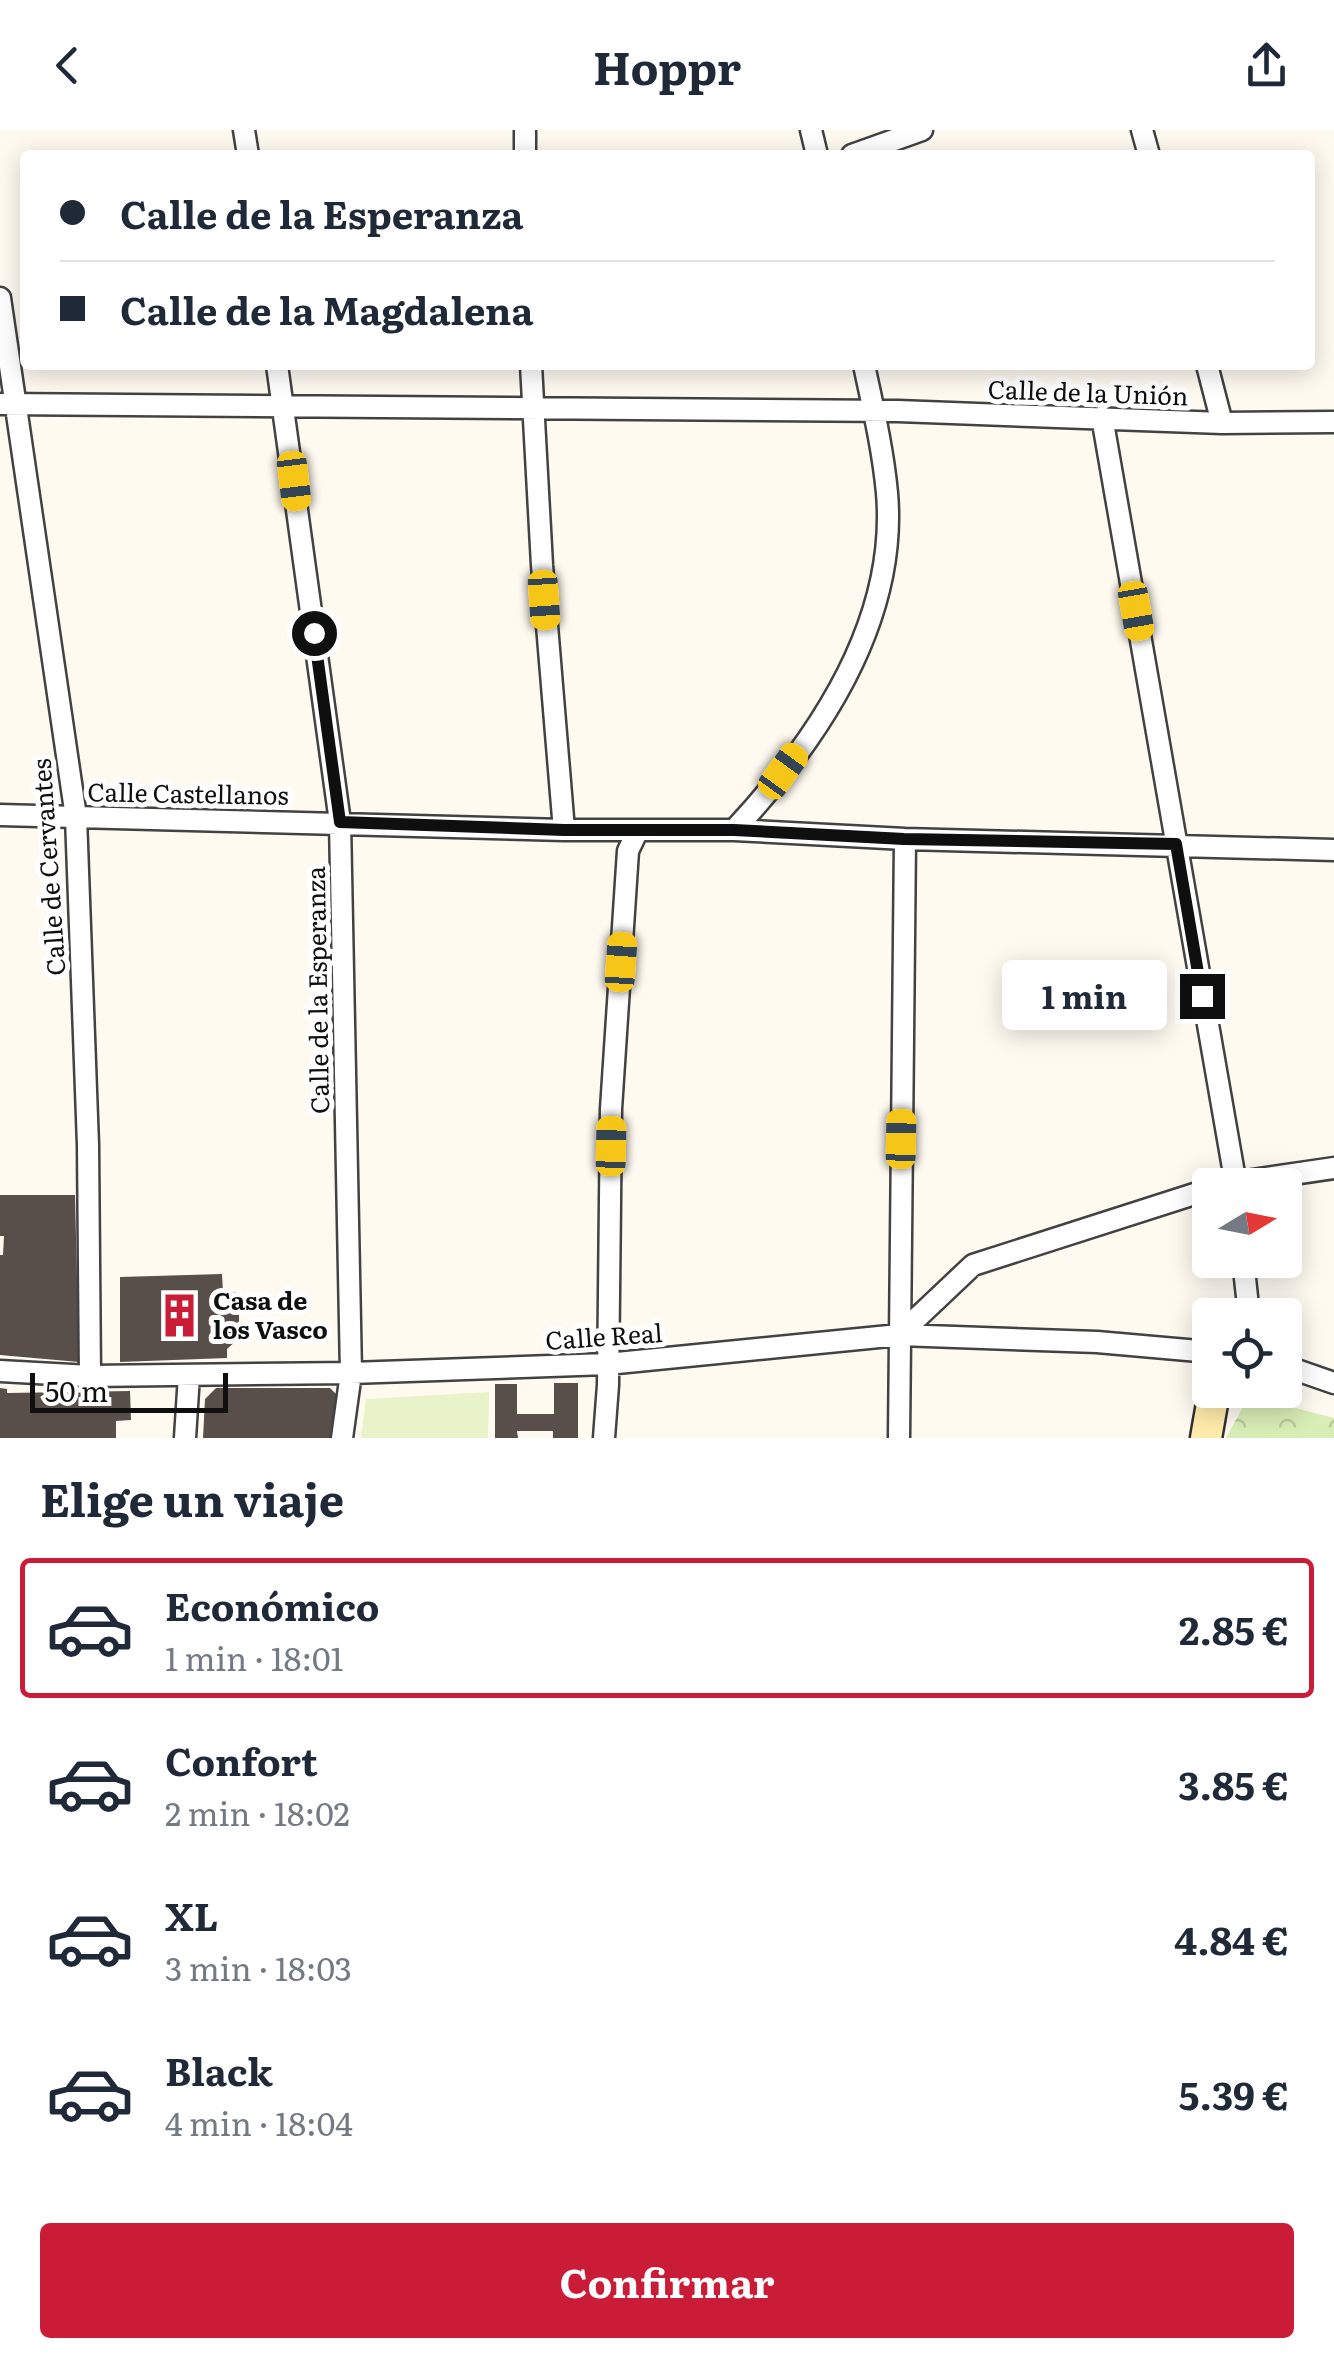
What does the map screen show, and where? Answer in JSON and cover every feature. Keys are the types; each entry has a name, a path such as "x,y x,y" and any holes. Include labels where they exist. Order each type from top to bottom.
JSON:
{"street":[{"path":"866,150 922,130"},
{"name":"Calle de Cervantes","path":"0,298 8,403 76,817 88,1145 90,1376"},
{"name":"Calle de la Esperanza","path":"279,370 340,822 351,1374 342,1438"},
{"path":"531,370 564,830"},
{"path":"734,830 761,802 827,710 856,656 878,599 886,552 887,494 865,370"},
{"path":"1208,370 1222,423"},
{"name":"Calle de la Unión","path":"8,403 874,410 1222,423 1334,422"},
{"path":"1102,417 1228,1168"},
{"name":"Calle Castellanos","path":"0,815 564,830 734,830 904,839 1334,850"},
{"path":"604,1438 611,1109 628,851 638,830"},
{"path":"898,1438 904,839"},
{"path":"1302,1173 1334,1168"},
{"path":"900,1335 973,1265 1192,1195"},
{"name":"Calle Real","path":"0,1370 90,1376 351,1374 608,1364 900,1335 1097,1342 1192,1350"},
{"path":"1302,1372 1334,1382"},
{"path":"185,1438 188,1375"},
{"path":"1206,1438 1212,1408"}],"green space":[{"path":"489,1392 488,1438 361,1438 366,1399"},
{"path":"1242,1408 1296,1408 1334,1418 1334,1438 1226,1438"}],"building":[{"path":"0,1195 75,1195 79,1362 0,1355 0,1255 4,1236 0,1236"},
{"name":"Casa de los Vasco","path":"222,1274 223,1292 239,1292 239,1338 227,1349 227,1358 120,1362 120,1277"},
{"path":"554,1383 578,1383 578,1438 553,1438 553,1431 517,1431 518,1438 495,1438 495,1384 517,1384 517,1414 554,1414"},
{"path":"0,1388 7,1389 7,1393 130,1391 131,1420 116,1421 116,1438 0,1438"},
{"path":"216,1388 330,1388 338,1396 333,1438 203,1438 205,1399"}],"place":[{"name":"Casa de los Vasco","path":"180,1315"}],"route":[{"path":"314,633 340,822 1176,844 1202,996"}]}
